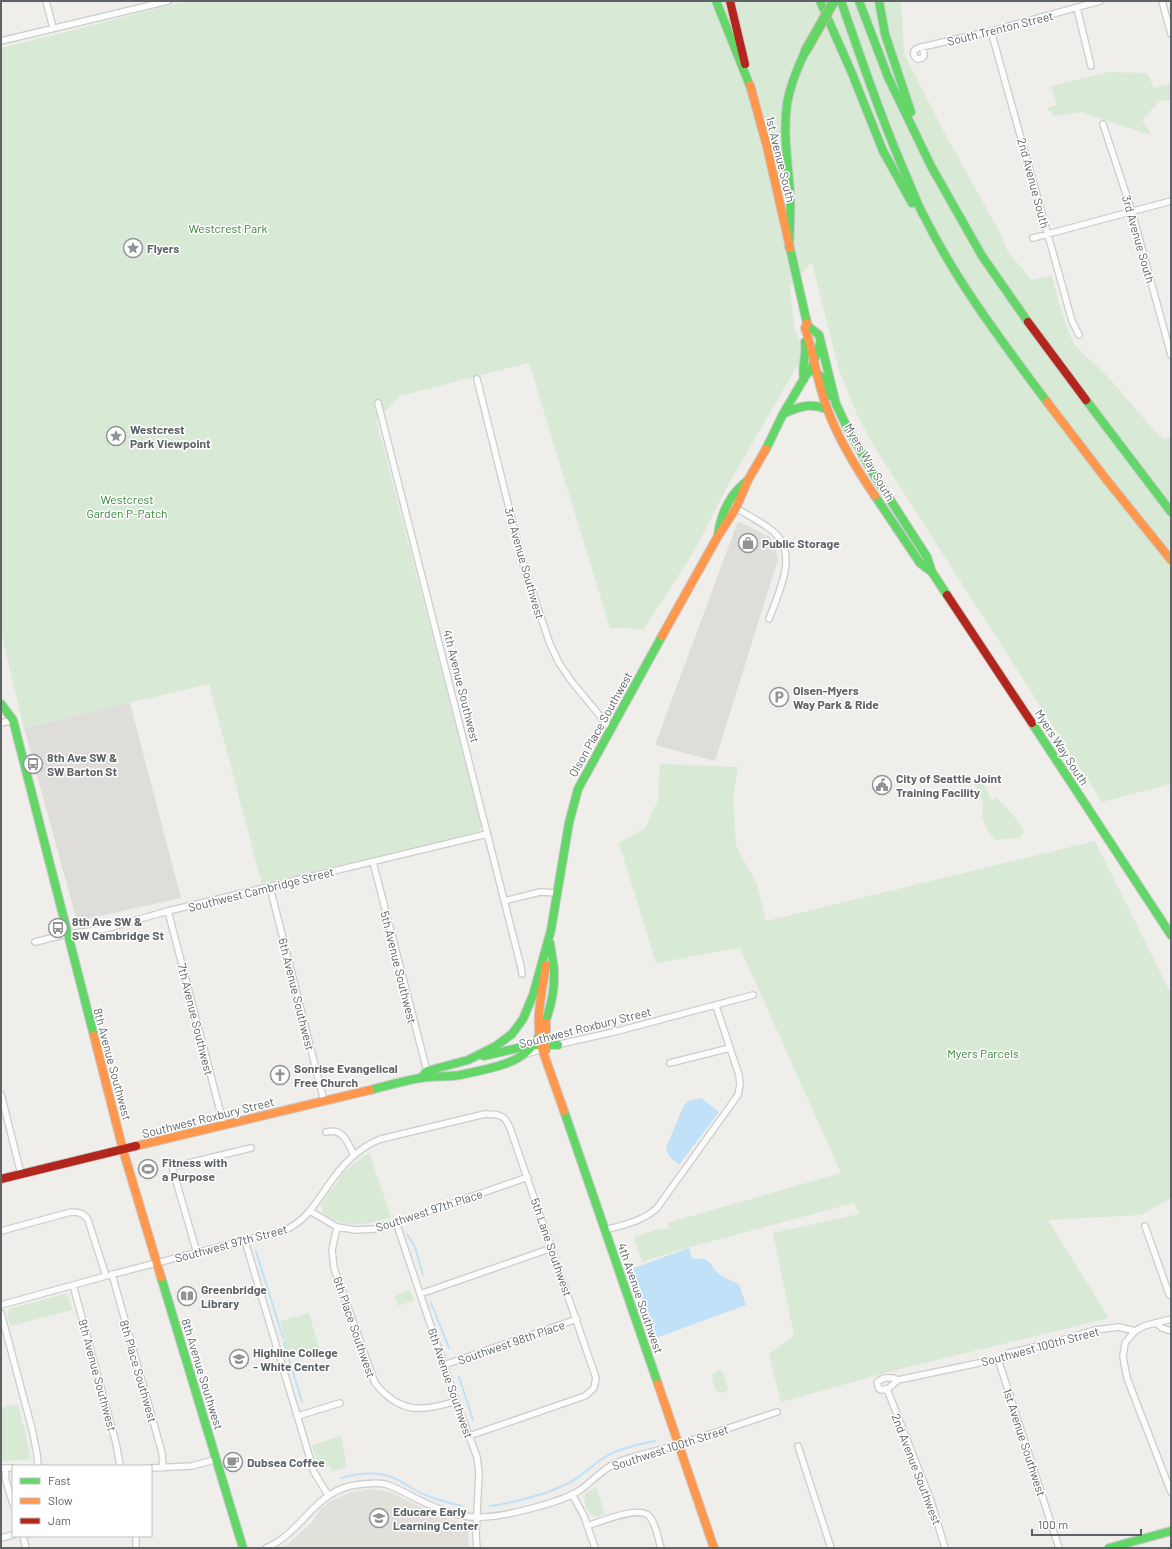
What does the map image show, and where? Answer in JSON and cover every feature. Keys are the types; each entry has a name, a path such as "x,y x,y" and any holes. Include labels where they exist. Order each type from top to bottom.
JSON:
{"main road":[{"path":"716,1 752,91"},
{"name":"1st Avenue South","path":"730,1 767,147 807,328"},
{"path":"820,1 884,151 912,203 924,217"},
{"path":"789,247 790,193 786,114 788,95 792,80 805,52 834,1"},
{"path":"841,1 877,104 924,217 943,252 995,333 1106,479 1171,560"},
{"path":"859,1 888,77 948,200 982,256 1045,346 1171,512"},
{"path":"879,1 885,34 922,146"},
{"path":"807,328 809,327 819,335"},
{"name":"Myers Way South","path":"807,328 814,368 827,409 845,449 920,563 932,572"},
{"name":"Olson Place Southwest","path":"804,379 802,371 807,357 804,340 807,328"},
{"name":"Myers Way South","path":"819,335 834,392 833,397 842,419 861,453 927,557 932,572 1171,935"},
{"name":"Olson Place Southwest","path":"512,1034 528,1012 549,940 558,894 569,821 578,789 718,536 736,508 748,480 773,436 783,414 804,379 814,368 818,351 819,335"},
{"path":"814,368 822,377 829,395 833,397"},
{"path":"783,414 806,404 813,404 827,409"},
{"name":"Olson Place Southwest","path":"718,536 719,521 727,504 737,488 748,480"},
{"path":"1,704 13,720"},
{"name":"8th Avenue Southwest","path":"13,720 123,1150 243,1548"},
{"name":"Olson Place Southwest","path":"524,1054 541,1046 553,991 554,974 549,940"},
{"name":"4th Avenue Southwest","path":"549,940 537,1023 541,1046 714,1548"},
{"name":"Southwest Roxbury Street","path":"1,1179 224,1126 424,1074 479,1056 506,1040 512,1034"},
{"path":"479,1056 558,1044"},
{"name":"Southwest Roxbury Street","path":"424,1074 437,1078 476,1071 499,1065 524,1054"},
{"path":"1108,1548 1171,1531"}],"street":[{"path":"46,1 53,28"},
{"path":"1,41 150,3 168,1"},
{"name":"South Trenton Street","path":"923,47 991,31 1100,1"},
{"path":"1162,1 1171,34"},
{"path":"1076,8 1091,66"},
{"name":"2nd Avenue South","path":"991,31 1072,321 1078,335"},
{"name":"3rd Avenue South","path":"1103,124 1132,212 1171,355"},
{"path":"1033,238 1171,201"},
{"name":"3rd Avenue Southwest","path":"477,379 523,564 550,644 559,663 572,682 612,729"},
{"name":"4th Avenue Southwest","path":"378,403 522,974"},
{"path":"736,508 771,529 778,536 785,551 786,570 769,619"},
{"path":"1,723 13,720"},
{"name":"Southwest Cambridge Street","path":"35,942 67,934 105,929 168,911 487,834"},
{"name":"5th Avenue Southwest","path":"373,862 424,1074"},
{"name":"6th Avenue Southwest","path":"270,887 324,1101"},
{"path":"504,901 540,892 558,894"},
{"name":"7th Avenue Southwest","path":"168,911 224,1126"},
{"name":"Southwest Roxbury Street","path":"558,1044 597,1036 754,995"},
{"path":"605,1230 642,1219 657,1208 736,1099 740,1089 739,1075 716,1006"},
{"path":"670,1063 730,1048"},
{"path":"1,1094 21,1174"},
{"name":"Southwest 97th Street","path":"1,1305 157,1262 288,1229 299,1222 310,1211 338,1172 354,1155 372,1142 485,1114 498,1114"},
{"name":"5th Lane Southwest","path":"469,1436 585,1396 595,1386 596,1374 528,1177 508,1122 504,1117 498,1114"},
{"path":"326,1132 333,1130 341,1134 354,1155"},
{"path":"197,1252 172,1167 251,1148"},
{"name":"Southwest 97th Place","path":"310,1211 337,1227 365,1230 396,1222 528,1177"},
{"name":"8th Place Southwest","path":"1,1231 71,1212 84,1214 88,1220 109,1275 162,1453 163,1468"},
{"name":"6th Avenue Southwest","path":"396,1222 456,1401 477,1457 479,1474 476,1535 477,1548"},
{"path":"1145,1226 1171,1296"},
{"name":"6th Place Southwest","path":"337,1227 332,1250 334,1268 370,1374 375,1383 382,1392 401,1405 430,1409 456,1401"},
{"path":"244,1241 314,1472 328,1495"},
{"path":"420,1294 552,1248"},
{"name":"9th Avenue Southwest","path":"73,1285 116,1443 120,1465"},
{"path":"1,1313 32,1429 38,1465"},
{"path":"1171,1318 1135,1331 1128,1339 1124,1348 1123,1357 1125,1371 1171,1492"},
{"name":"Southwest 98th Place","path":"444,1365 577,1319"},
{"path":"1156,1323 1162,1328 1171,1331"},
{"name":"Southwest 100th Street","path":"898,1380 887,1389 882,1390 879,1389 877,1382 884,1378 898,1380 998,1359 1009,1352 1055,1342 1095,1330 1119,1327 1135,1331"},
{"name":"1st Avenue Southwest","path":"998,1359 1059,1548"},
{"name":"2nd Avenue Southwest","path":"887,1389 931,1501 946,1548"},
{"path":"298,1416 340,1403"},
{"name":"Southwest 100th Street","path":"266,1548 280,1541 290,1533 314,1507 328,1495 350,1486 373,1483 385,1484 444,1511 477,1517 498,1516 523,1510 572,1494 611,1465 777,1412"},
{"path":"798,1446 831,1548"},
{"path":"152,1468 192,1466 217,1459"},
{"path":"3,1468 12,1501"},
{"path":"572,1494 587,1526 595,1548"},
{"path":"587,1526 634,1512 644,1513 649,1516 652,1521 661,1548"},
{"path":"1,1538 12,1535"},
{"path":"23,1537 26,1548"},
{"path":"136,1537 136,1548"}],"shaded area":[{"path":"738,521 770,537 774,544 778,559 715,761 655,745"},
{"path":"130,703 181,898 77,921 24,728"},
{"name":"Educare Early Learning Center","path":"373,1489 392,1493 441,1517 465,1523 468,1528 469,1548 279,1548 288,1544 311,1523 321,1509 331,1501 351,1492"}],"green space":[{"name":"Westcrest Park","path":"188,1 901,1 904,53 943,130 999,231 1008,252 1032,280 1052,275 1063,317 1072,340 1082,353 1112,381 1140,415 1164,439 1171,437 1171,784 1102,802 875,448 858,417 839,370 812,262 790,287 794,326 804,354 728,485 696,548 644,629 610,628 529,363 400,396 375,422 377,423 482,827 479,828 480,832 262,884 209,684 24,728 1,633 1,48"},
{"path":"1109,72 1147,73 1154,88 1171,84 1171,100 1160,101 1142,120 1151,135 1081,112 1055,116 1047,108 1057,105 1051,86"},
{"name":"Myers Parcels","path":"660,764 738,767 733,797 736,846 756,882 766,921 1095,841 1171,994 1171,1198 1141,1215 1048,1220 1109,1318 896,1370 781,1402 769,1354 794,1335 773,1233 859,1214 854,1203 676,1251 642,1262 634,1237 659,1229 669,1229 667,1223 841,1173 740,948 656,963 619,843 645,828 658,800"},
{"path":"982,781 992,800 997,798 1014,816 1024,832 1020,838 996,840 988,832 982,816 983,804 974,782"},
{"path":"369,1152 391,1217 364,1224 348,1224 340,1222 323,1213 321,1204 345,1171"},
{"path":"410,1290 414,1300 398,1306 395,1296"},
{"path":"64,1294 69,1297 72,1310 10,1326 7,1315 10,1309"},
{"path":"309,1313 319,1348 288,1357 280,1321"},
{"path":"720,1370 723,1372 728,1388 727,1391 719,1393 714,1387 712,1376"},
{"path":"18,1404 31,1457 27,1460 1,1461 1,1408"},
{"path":"341,1436 347,1467 333,1471 329,1466 319,1467 312,1445"},
{"path":"596,1487 605,1514 595,1517 587,1510 584,1497 585,1493"}],"water":[{"path":"701,1098 719,1112 679,1165 669,1156 666,1148 684,1105 689,1101"},
{"path":"689,1248 692,1259 704,1259 708,1261 721,1275 739,1284 746,1305 656,1338 631,1269"}],"waterway":[{"path":"407,1234 415,1247 423,1275"},
{"path":"256,1251 283,1338"},
{"path":"431,1303 449,1348"},
{"path":"284,1342 302,1402"},
{"path":"459,1377 473,1420"},
{"path":"490,1506 530,1498 549,1492 572,1481 600,1460 617,1451 655,1441"},
{"path":"341,1478 362,1474 389,1476 431,1497 462,1506"}],"traffic: fast":[{"path":"716,1 752,91"},
{"path":"820,1 851,71 883,151 912,203"},
{"path":"805,52 834,1"},
{"path":"841,1 881,113 922,213 952,266 982,313 1047,402"},
{"path":"859,1 888,77 931,166 982,256 1028,322"},
{"path":"879,1 885,34 911,112"},
{"path":"789,247 790,199 786,115 788,97 805,52"},
{"path":"790,248 807,323 809,327 819,335 836,404 873,473 927,557 932,572 947,595"},
{"path":"804,379 803,370 805,342"},
{"path":"766,449 783,414 806,375 811,370 820,343"},
{"path":"816,373 822,377 829,395 833,397"},
{"path":"1086,400 1171,512"},
{"path":"783,414 805,406 815,406 827,409"},
{"path":"718,535 721,519 727,505 735,492 747,481"},
{"path":"875,496 920,563 932,572"},
{"path":"421,1078 427,1071 468,1060 496,1046 512,1034 523,1019 533,995 551,930 569,823 578,789 662,636"},
{"path":"1,704 13,720 94,1036"},
{"path":"1032,723 1171,935"},
{"path":"370,1090 420,1078 460,1075 484,1070 510,1062 524,1054 537,1039 543,1028 553,994 554,966 550,943"},
{"path":"484,1056 531,1045 558,1045"},
{"path":"564,1111 658,1384"},
{"path":"161,1277 243,1548"},
{"path":"1109,1548 1171,1531"}],"traffic: slow":[{"path":"750,85 767,147 790,248"},
{"path":"807,323 805,328 831,420 848,453 875,496"},
{"path":"1047,402 1171,560"},
{"path":"662,636 718,536 736,508 748,480 766,449"},
{"path":"546,965 539,1016 539,1036 541,1046 564,1111"},
{"path":"546,1023 546,1050"},
{"path":"94,1036 123,1150 161,1277"},
{"path":"136,1146 370,1090"},
{"path":"658,1384 714,1548"}],"traffic: jam":[{"path":"730,1 745,64"},
{"path":"1028,322 1086,400"},
{"path":"947,595 1032,723"},
{"path":"1,1179 136,1146"}],"place":[{"name":"Flyers","path":"133,248"},
{"name":"Westcrest Park Viewpoint","path":"116,436"},
{"name":"Public Storage","path":"748,543"},
{"name":"Olsen-Myers Way Park & Ride","path":"779,697"},
{"name":"8th Ave SW & SW Barton St","path":"33,764"},
{"name":"City of Seattle Joint Training Facility","path":"882,785"},
{"name":"8th Ave SW & SW Cambridge St","path":"58,928"},
{"name":"Sonrise Evangelical Free Church","path":"280,1075"},
{"name":"Fitness with a Purpose","path":"148,1169"},
{"name":"Greenbridge Library","path":"187,1296"},
{"name":"Highline College - White Center","path":"239,1359"},
{"name":"Dubsea Coffee","path":"233,1462"},
{"name":"Educare Early Learning Center","path":"379,1518"}],"park label":[{"name":"Westcrest Garden P-Patch","path":"127,506"}]}
